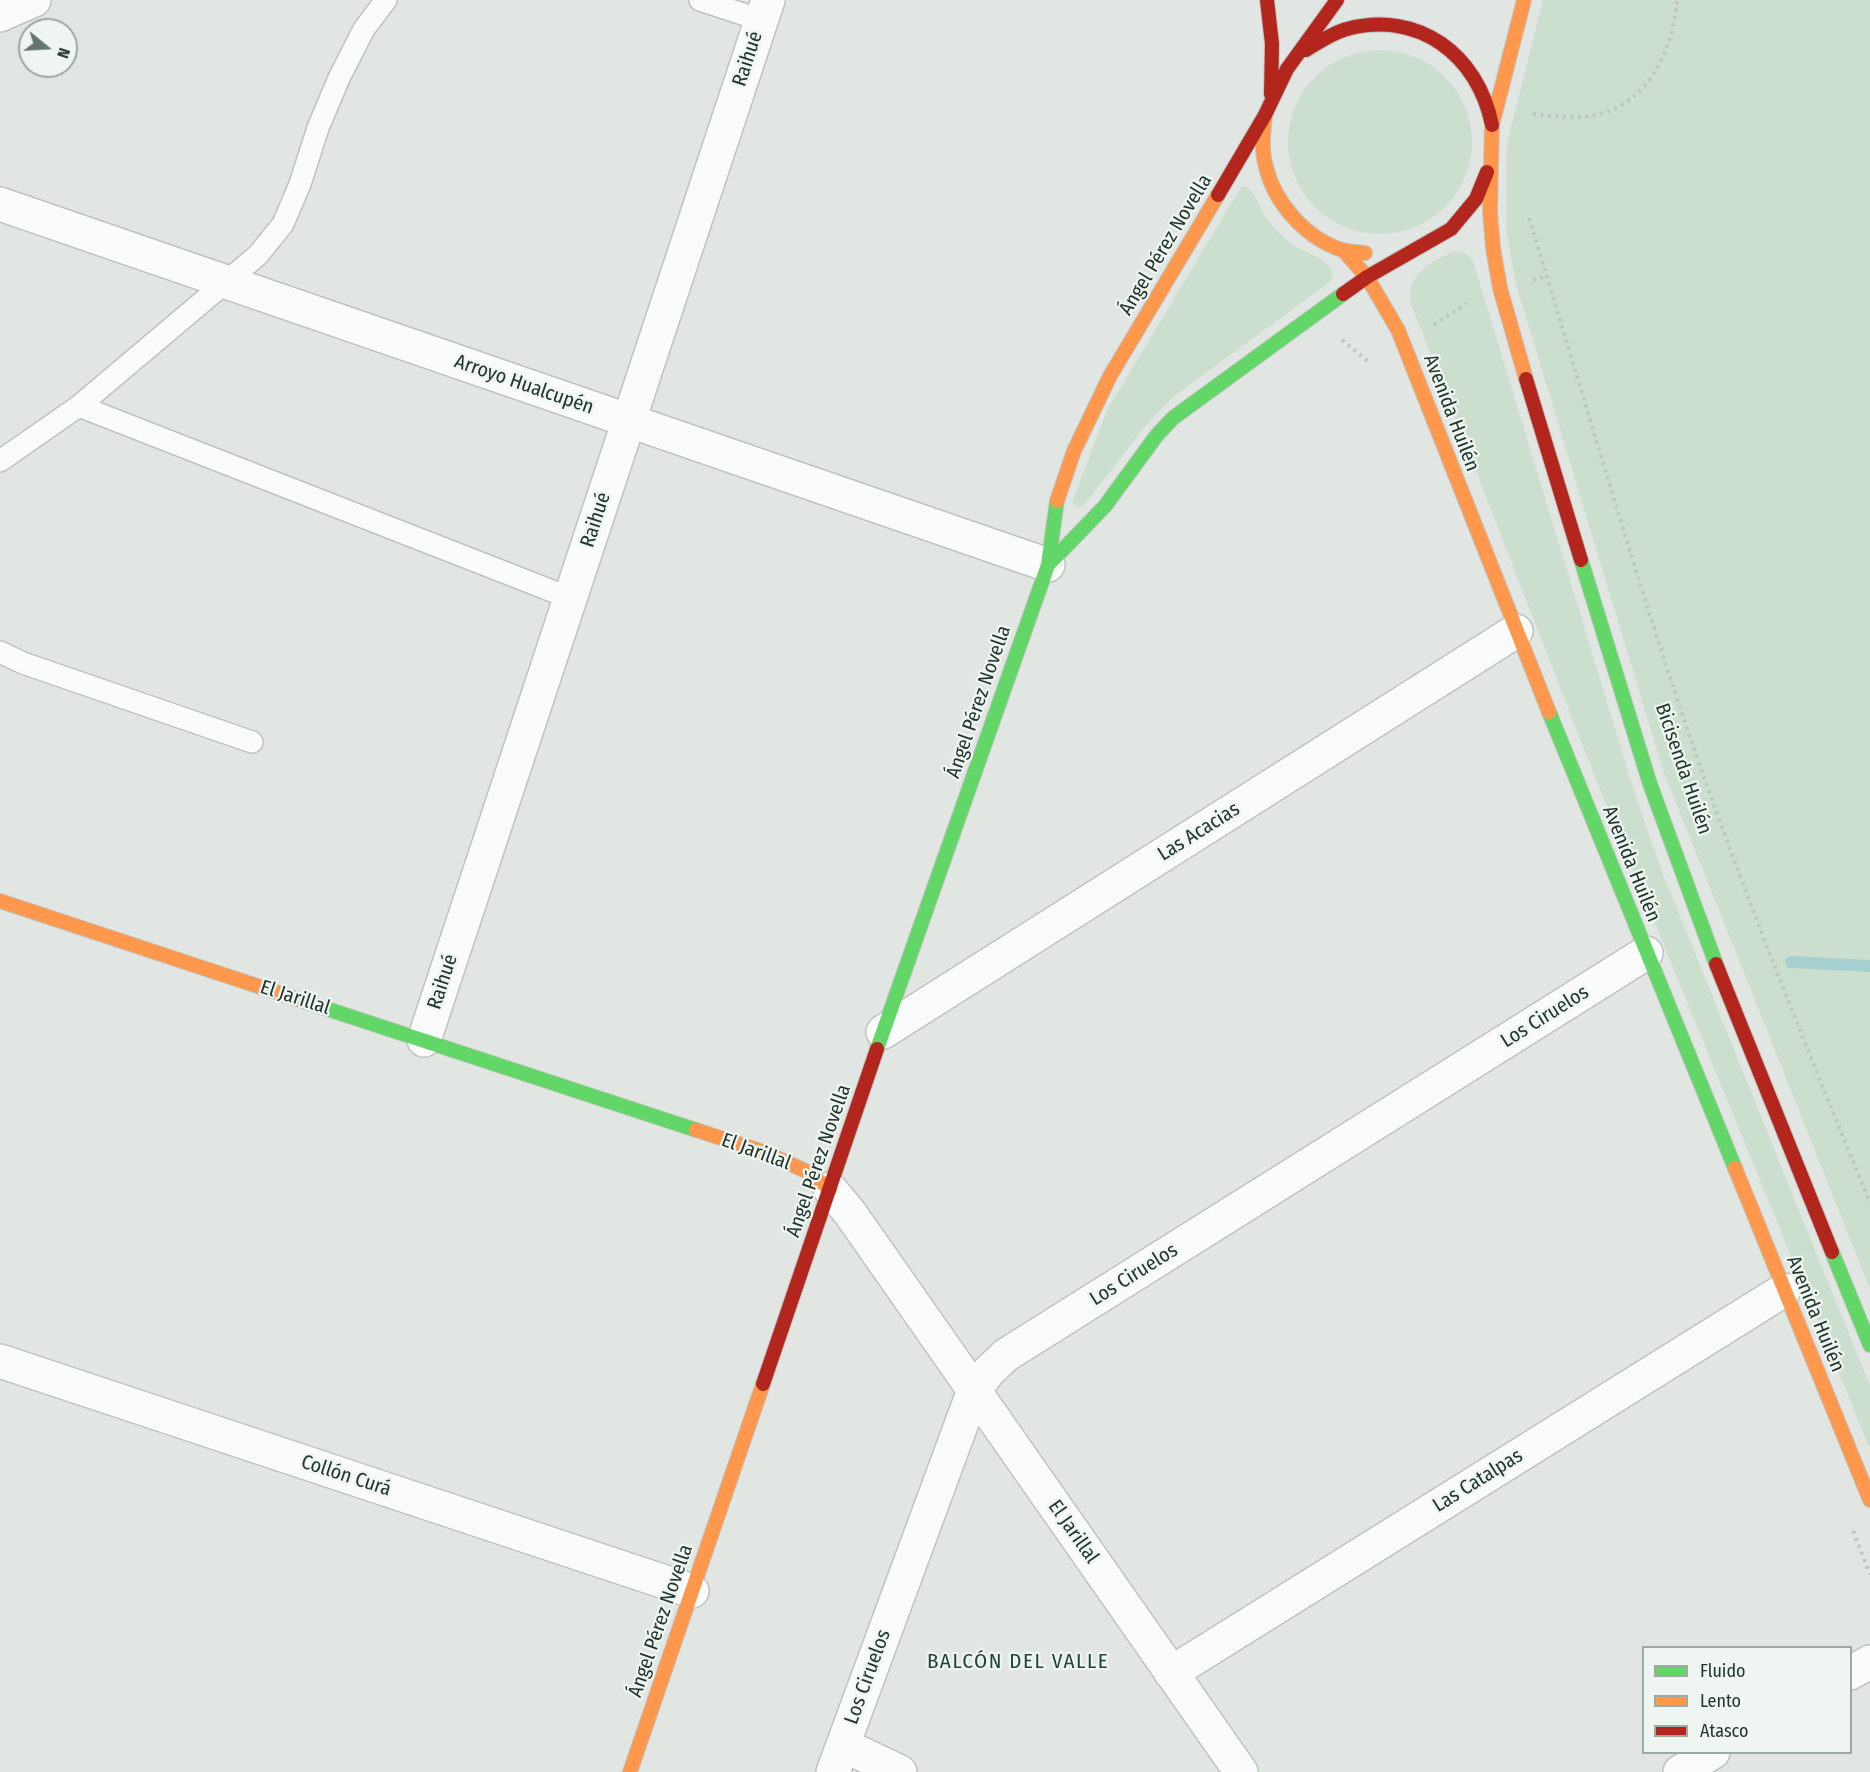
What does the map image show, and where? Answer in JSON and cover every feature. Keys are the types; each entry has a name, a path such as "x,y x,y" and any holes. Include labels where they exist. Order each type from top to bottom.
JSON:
{"main road":[{"path":"1267,0 1272,44 1271,96"},
{"name":"Ángel Pérez Novella","path":"630,1772 883,1032 1048,565 1054,514 1074,451 1110,376 1265,115 1271,96 1337,0"},
{"name":"Ángel Pérez Novella","path":"1492,125 1524,0"},
{"path":"1378,10 1393,25"},
{"name":"Ángel Pérez Novella","path":"1048,565 1105,506 1157,435 1173,418 1367,277 1451,229 1476,199 1491,163 1492,125 1488,104 1479,84 1467,66 1451,51 1434,39 1414,30 1393,25 1371,24 1348,28 1327,36 1308,48 1291,64"},
{"name":"Ángel Pérez Novella","path":"1265,115 1263,149 1270,182 1288,212 1313,235 1343,250 1380,256 1417,249"},
{"name":"Avenida Huilén","path":"1491,163 1490,211 1500,288 1650,784 1715,963 1870,1345"},
{"name":"Avenida Huilén","path":"1343,250 1367,277 1398,330 1516,632 1870,1500"},
{"name":"El Jarillal","path":"0,901 764,1152 808,1172 830,1189"}],"street":[{"path":"0,15 34,0"},
{"name":"Raihué","path":"424,1040 764,10"},
{"name":"Arroyo Hualcupén","path":"0,204 1048,565"},
{"name":"Las Acacias","path":"883,1032 1516,632"},
{"name":"Los Ciruelos","path":"838,1759 974,1390 989,1371 1006,1355 1646,953"},
{"name":"El Jarillal","path":"830,1189 850,1213 1241,1772"},
{"name":"Las Catalpas","path":"1171,1673 1784,1290"},
{"name":"Collón Curá","path":"0,1361 692,1591"},
{"path":"1852,1672 1870,1662"},
{"path":"1680,1772 1710,1754"},
{"path":"838,1759 900,1772"}],"lane":[{"path":"0,461 79,406 258,255 283,224 339,78 364,29 386,0"},
{"path":"700,0 764,10"},
{"path":"79,406 570,598"},
{"path":"0,652 23,663 252,742"}],"path":[{"path":"1527,114 1567,118 1589,116 1606,113 1638,95 1653,76 1663,57 1672,35 1677,0"},
{"path":"1527,210 1692,741 1770,957 1870,1203"},
{"path":"1536,279 1539,291"},
{"path":"1431,327 1474,298"}],"green space":[{"path":"1543,0 1870,0 1870,1289 1663,770 1516,284 1506,229 1507,143"},
{"path":"1380,50 1415,57 1445,77 1465,107 1472,142 1465,177 1445,207 1415,227 1380,234 1345,227 1315,207 1295,177 1288,142 1295,107 1315,77 1345,57"},
{"path":"1244,186 1251,191 1265,216 1281,234 1296,247 1321,259 1330,267 1333,272 1331,281 1173,397 1147,424 1084,505 1078,508 1072,503 1107,410 1241,187"},
{"path":"1454,252 1465,253 1473,261 1634,791 1661,869 1870,1386 1870,1449 1593,772 1411,304 1410,294 1415,278 1428,265"}],"waterway":[{"path":"1791,962 1870,966"}],"traffic: fast":[{"path":"1048,565 1105,506 1157,435 1173,418 1343,294"},
{"path":"877,1049 1048,565 1057,501"},
{"path":"1581,560 1650,784 1716,964"},
{"path":"1549,712 1735,1168"},
{"path":"309,1003 696,1130"},
{"path":"1832,1252 1870,1345"}],"traffic: slow":[{"path":"1524,0 1492,125 1490,211 1500,288 1526,379"},
{"path":"1265,116 1264,161 1270,181 1285,206 1305,228 1329,245 1345,251 1365,253"},
{"path":"1057,501 1074,451 1110,376 1218,195"},
{"path":"1343,250 1367,277 1398,330 1549,712"},
{"path":"0,901 309,1003"},
{"path":"696,1130 764,1152 808,1172 830,1189"},
{"path":"1735,1168 1870,1500"},
{"path":"630,1772 763,1384"}],"traffic: jam":[{"path":"1267,0 1272,44 1271,94"},
{"path":"1218,195 1265,115 1287,69 1337,0"},
{"path":"1306,50 1341,31 1373,25 1398,26 1421,33 1441,44 1459,59 1474,78 1485,100 1492,125"},
{"path":"1343,294 1367,277 1451,229 1476,199 1487,172"},
{"path":"1526,379 1581,560"},
{"path":"1716,964 1832,1252"},
{"path":"763,1384 877,1049"}],"district":[{"name":"BALCÓN DEL VALLE","path":"1018,1662"}]}
